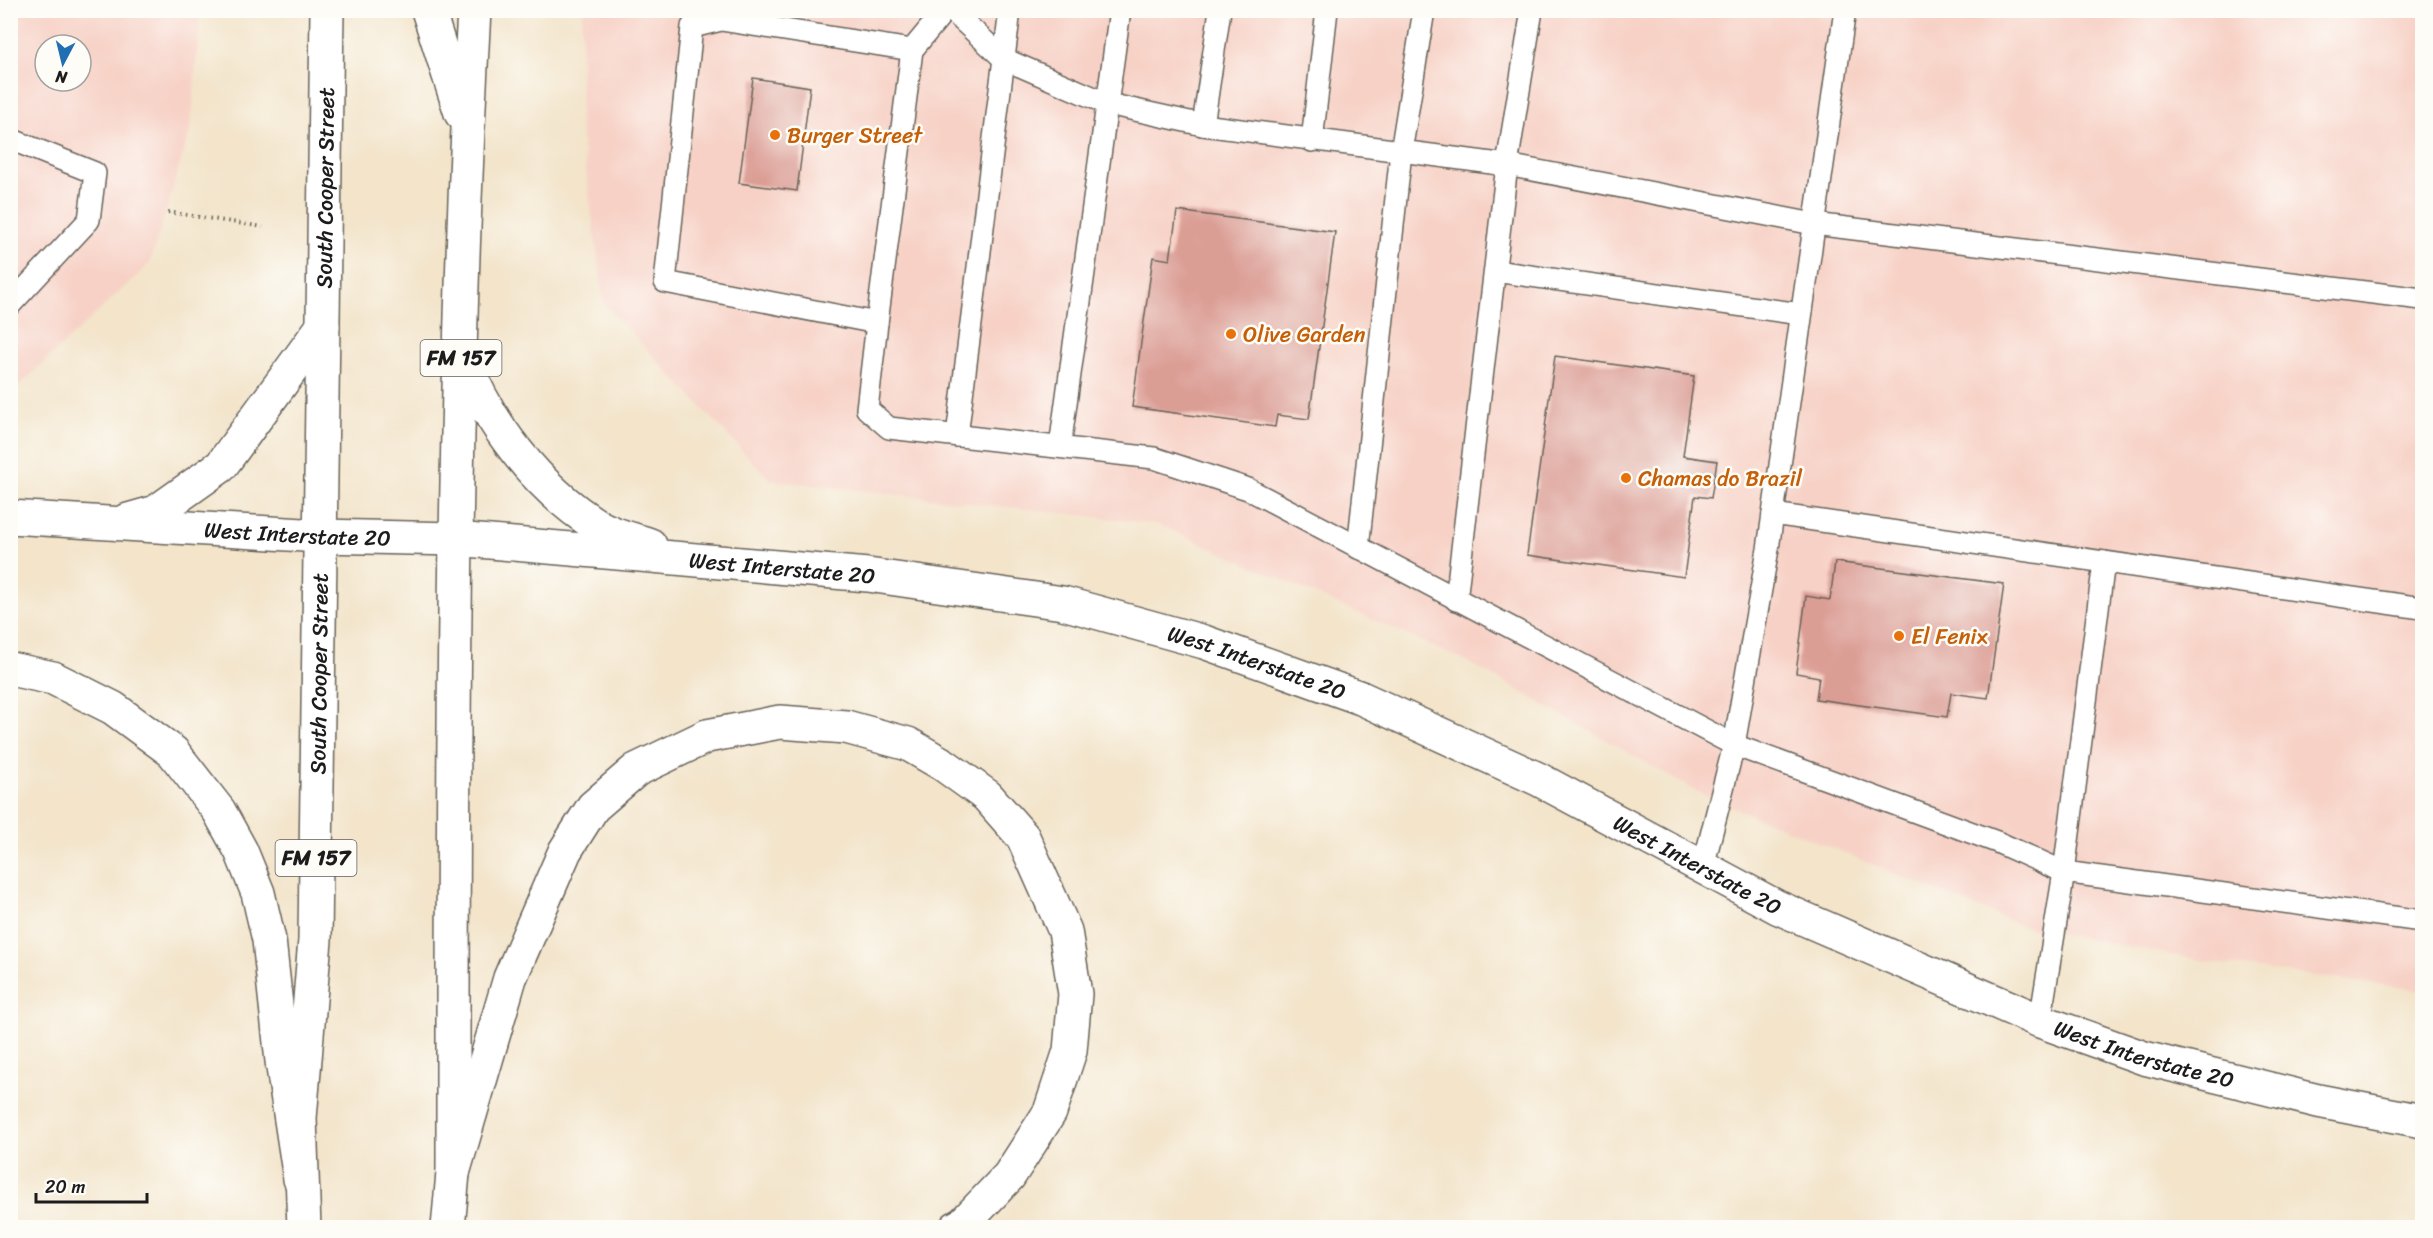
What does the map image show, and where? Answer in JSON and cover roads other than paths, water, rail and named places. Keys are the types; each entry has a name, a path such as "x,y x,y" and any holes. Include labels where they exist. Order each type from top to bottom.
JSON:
{"main road":[{"name":"South Cooper Street","path":"304,1227 300,1179 300,1118 315,940 327,10"},
{"path":"428,10 467,132"},
{"name":"FM 157","path":"448,1227 453,1173 456,539 467,132 474,10"},
{"path":"116,524 156,512 221,466 323,326"},
{"path":"461,351 470,375 502,432 535,475 599,526 688,560"},
{"name":"West Interstate 20","path":"10,517 320,536 456,539 868,575 1063,603 1204,642 1361,698 1538,779 1777,907 2040,1021 2144,1058 2318,1101 2422,1120"},
{"path":"10,669 53,678 113,708 173,752 219,811 241,851 258,893 269,940 282,1060 300,1179"},
{"path":"453,1173 510,978 540,903 565,851 593,807 636,770 707,736 780,722 846,727 908,744 944,765 987,796 1023,837 1065,931 1075,994 1070,1051 1050,1112 1009,1176 963,1224 956,1227"}],"lane":[{"path":"945,10 912,50 867,409 889,428 1154,458 1248,489 1734,745 1997,842 2064,872 2422,921"},
{"path":"951,10 1004,59 1108,104 1203,125 1507,165 1814,224 2422,299"},
{"path":"957,436 1010,10"},
{"path":"1060,447 1120,10"},
{"path":"1203,125 1220,10"},
{"path":"1312,141 1327,10"},
{"path":"1358,548 1401,152 1424,10"},
{"path":"1456,600 1507,165 1532,10"},
{"path":"1702,867 1734,745 1773,513 1845,10"},
{"path":"877,322 665,282 692,27 721,20 912,50"},
{"path":"10,139 95,173 89,220 10,305"},
{"path":"1495,272 1801,314"},
{"path":"1773,513 2422,608"},
{"path":"2040,1021 2064,872 2104,562"}],"place":[{"name":"Burger Street","path":"775,135"},
{"name":"Olive Garden","path":"1231,334"},
{"name":"Chamas do Brazil","path":"1626,478"},
{"name":"El Fenix","path":"1899,636"}]}
